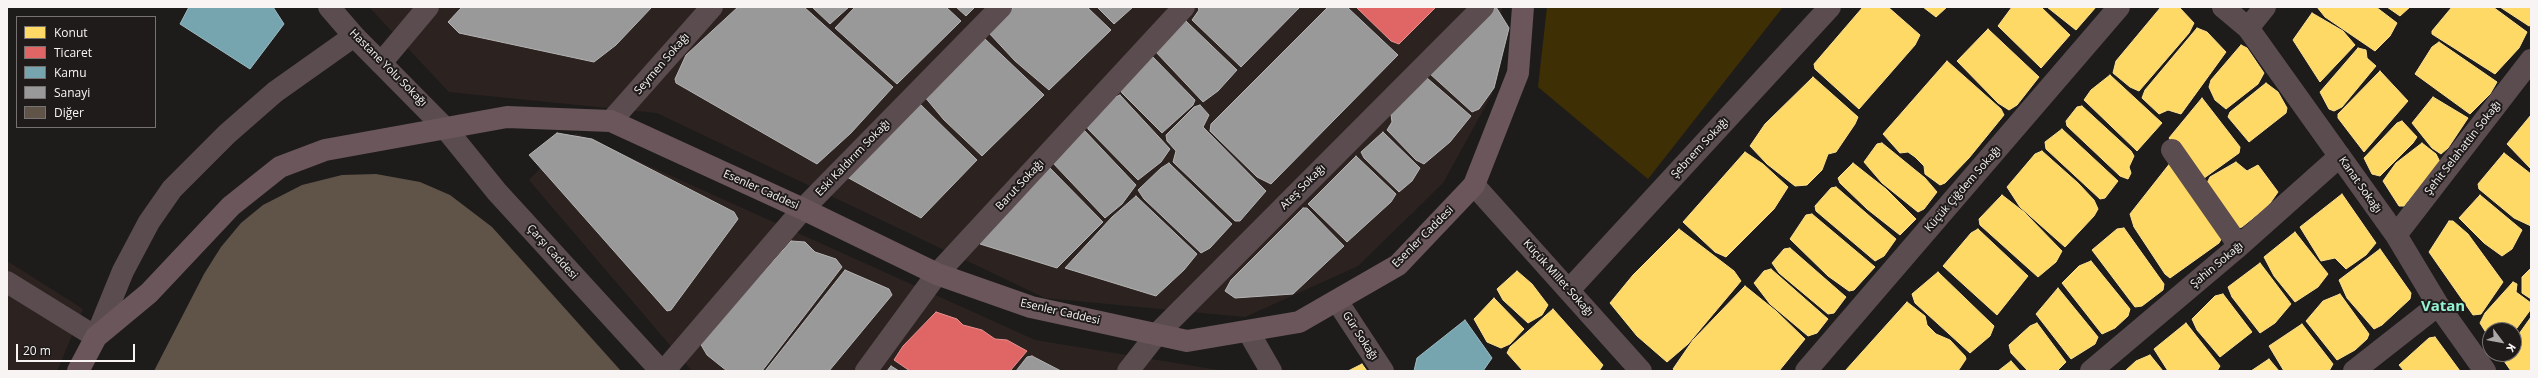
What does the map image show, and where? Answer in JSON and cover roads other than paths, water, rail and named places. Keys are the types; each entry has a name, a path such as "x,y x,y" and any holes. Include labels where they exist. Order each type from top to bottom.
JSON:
{"main road":[{"name":"Esenler Caddesi","path":"96,337 148,293 231,206 280,167 325,150 446,129 507,116 611,121 803,209 937,274 1031,307 1187,341 1299,322 1398,264 1474,185 1518,73 1524,7"},
{"path":"78,371 96,337"}],"street":[{"name":"Hastane Yolu Sokağı","path":"329,7 354,36 446,129"},
{"path":"381,63 428,7"},
{"name":"Seymen Sokağı","path":"611,121 712,7"},
{"name":"Eski Kaldırım Sokağı","path":"664,371 803,209 1001,7"},
{"name":"Barut Sokağı","path":"866,371 937,274 1184,7"},
{"name":"Ateş Sokağı","path":"1128,371 1157,334 1483,7"},
{"name":"Şebnem Sokağı","path":"1569,290 1830,7"},
{"name":"Küçük Çiğdem Sokağı","path":"1806,371 2119,7"},
{"name":"Kanat Sokağı","path":"2224,7 2248,28 2340,156 2396,235 2438,305 2485,371"},
{"path":"2248,28 2265,7"},
{"path":"7,282 96,337 123,271 149,222 172,189 226,134 275,92 354,36"},
{"name":"Şehit Selahattin Sokağı","path":"2396,235 2531,60"},
{"name":"Çarşı Caddesi","path":"446,129 497,192 661,371"},
{"path":"2172,150 2239,246"},
{"name":"Şahin Sokağı","path":"2091,371 2239,246 2340,156"},
{"name":"Küçük Millet Sokağı","path":"1474,185 1641,371"},
{"name":"Gür Sokağı","path":"1337,301 1383,371"},
{"path":"2354,371 2438,305"},
{"path":"1248,331 1271,371"}],"district":[{"name":"Vatan","path":"2443,307"}]}
